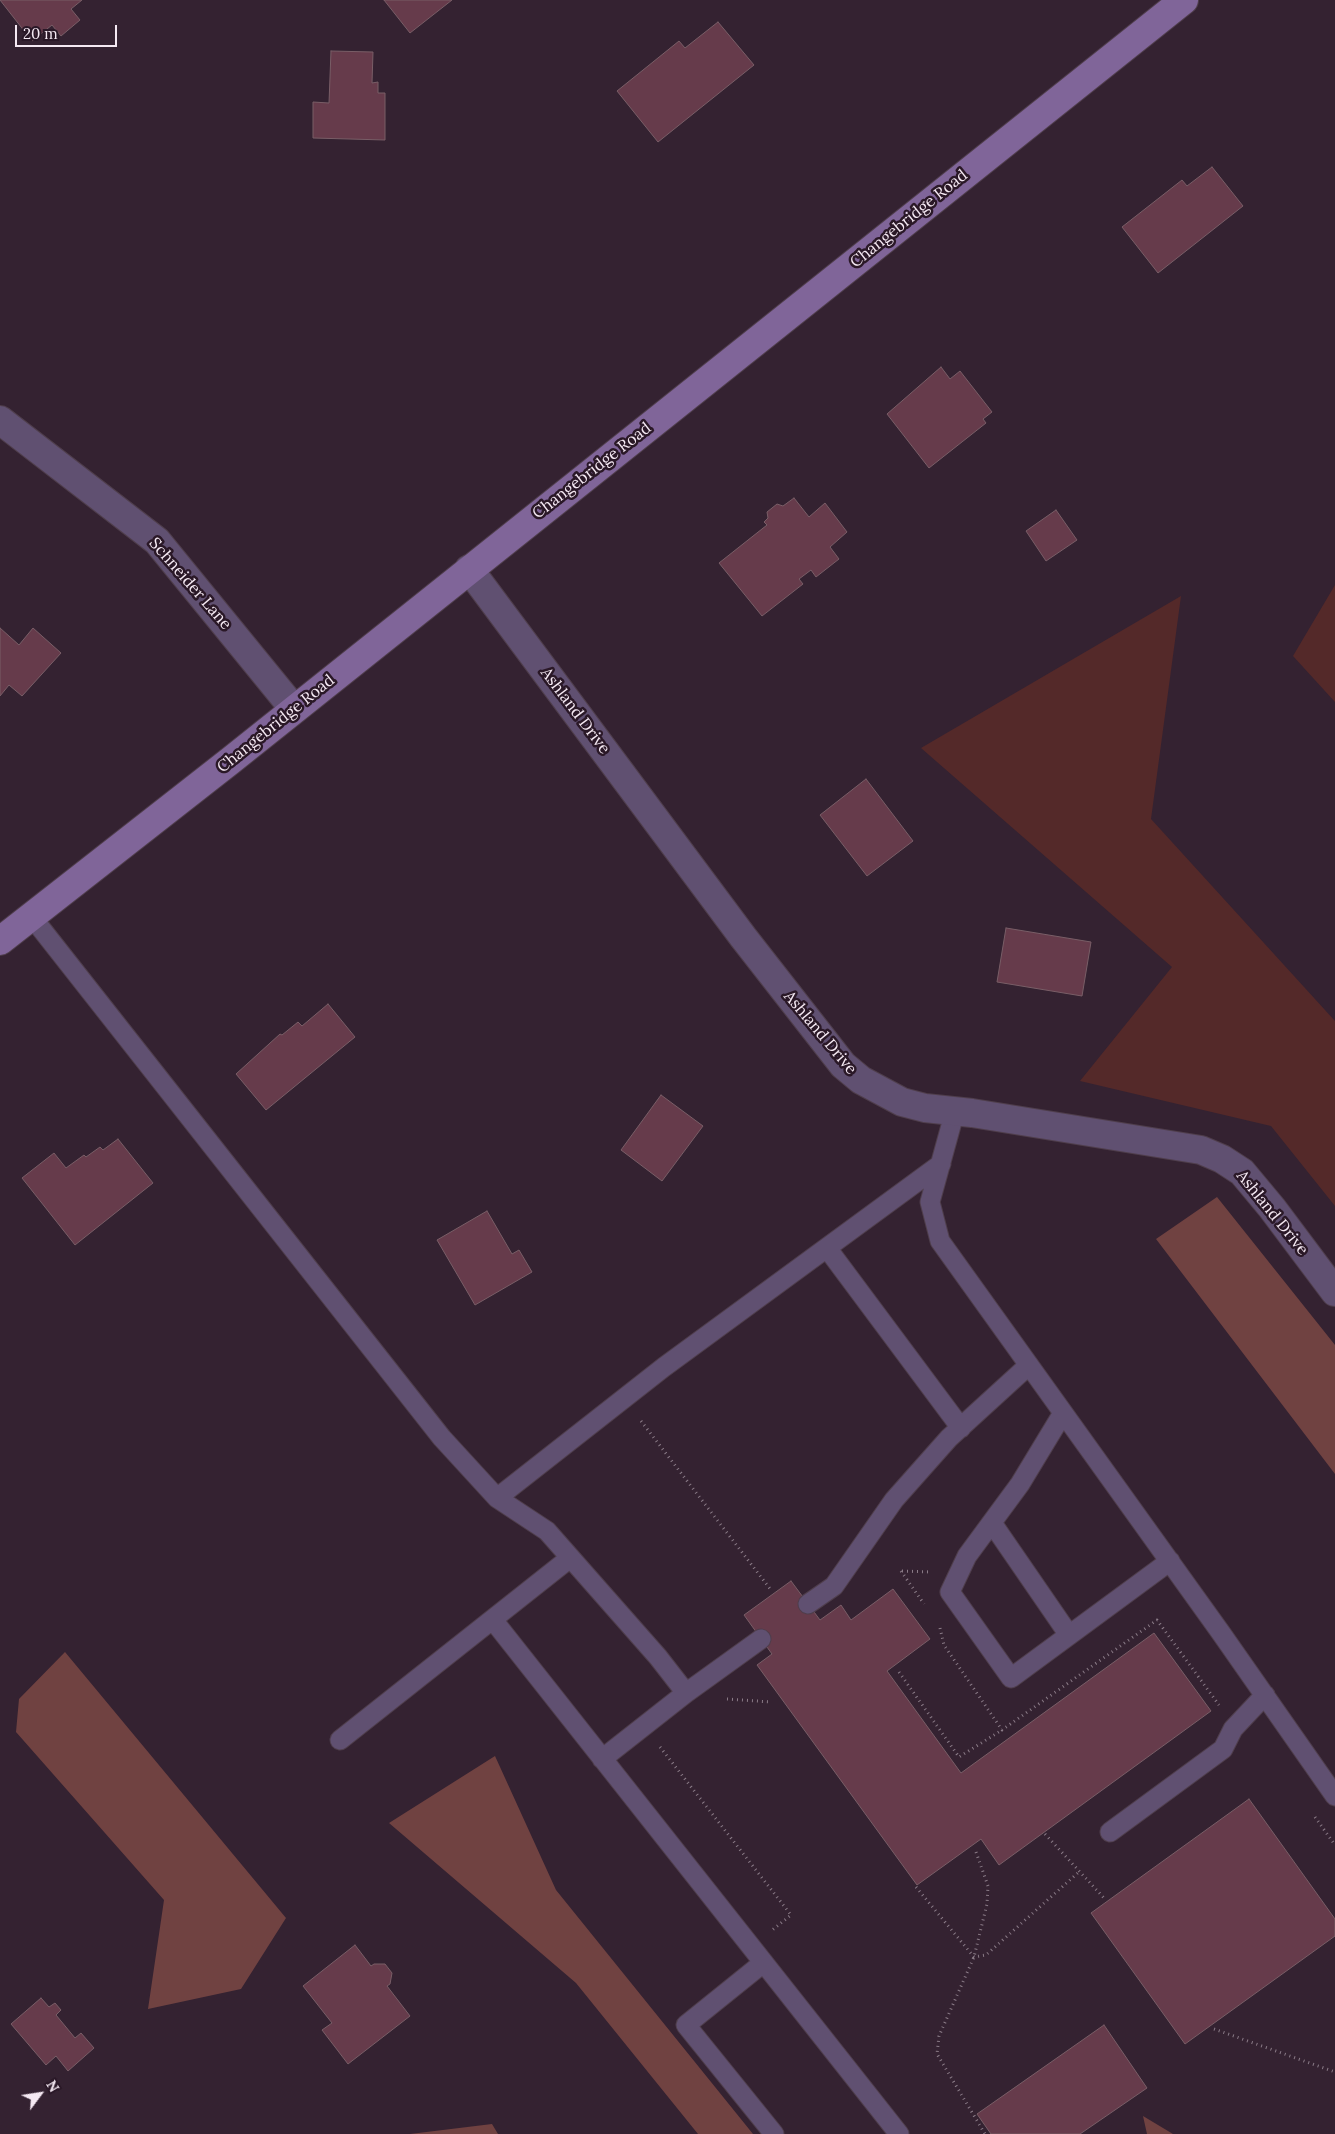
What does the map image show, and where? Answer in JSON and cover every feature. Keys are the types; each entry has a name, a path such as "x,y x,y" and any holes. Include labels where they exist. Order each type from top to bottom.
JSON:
{"main road":[{"name":"Changebridge Road","path":"0,941 1184,0"}],"street":[{"name":"Schneider Lane","path":"0,420 157,541 294,709"},
{"name":"Ashland Drive","path":"469,569 743,937 843,1065 867,1084 902,1102 925,1108 1201,1150 1222,1159 1242,1172 1272,1208 1335,1292"}],"lane":[{"path":"32,916 436,1430 497,1498 547,1531 658,1657 686,1693"},
{"path":"954,1111 930,1202 940,1241 1170,1561 1335,1796"},
{"path":"497,1498 664,1367 941,1164"},
{"path":"827,1248 961,1428"},
{"path":"808,1604 834,1586 894,1500 961,1428 1029,1365"},
{"path":"1064,1413 1020,1484 967,1556 950,1592 1011,1678 1170,1561"},
{"path":"992,1523 1069,1634"},
{"path":"340,1740 570,1558"},
{"path":"493,1620 899,2134"},
{"path":"602,1759 686,1693 761,1639"},
{"path":"1110,1832 1223,1749 1233,1728 1265,1695"},
{"path":"763,1963 686,2025 774,2134"}],"path":[{"path":"624,1398 770,1590"},
{"path":"899,1672 959,1758 1002,1730"},
{"path":"718,1704 726,1698 771,1702"},
{"path":"665,1740 658,1745 791,1915 751,1947"},
{"path":"1046,1834 1104,1898"},
{"path":"976,1852 988,1886 982,1930 974,1958 939,2036 937,2054 985,2134"},
{"path":"974,1958 986,1955 1080,1871"},
{"path":"916,1887 974,1958"},
{"path":"1214,2028 1335,2072"}],"shaded area":[{"path":"1335,585 1335,702 1293,656"},
{"path":"1181,596 1151,819 1335,1021 1335,1206 1271,1126 1080,1081 1172,967 921,748"},
{"path":"1217,1197 1335,1345 1335,1474 1156,1239"},
{"path":"65,1652 286,1918 241,1989 148,2009 164,1900 16,1732 19,1699"},
{"path":"495,1756 556,1890 753,2134 698,2134 576,1983 389,1823"},
{"path":"1143,2116 1173,2134 1147,2134"},
{"path":"492,2124 498,2134 410,2134"}],"building":[{"path":"0,0 82,0 71,9 80,20 61,36 52,25 32,41"},
{"path":"384,0 452,0 410,33"},
{"path":"718,22 754,65 658,142 617,91 679,41 685,48"},
{"path":"331,51 373,52 372,83 378,82 378,93 385,93 385,140 313,138 313,102 329,103"},
{"path":"1212,167 1243,206 1158,273 1122,227 1182,180 1187,186"},
{"path":"941,367 950,379 960,371 992,412 983,419 986,423 929,468 887,414"},
{"path":"794,498 809,517 825,503 847,532 830,547 839,559 816,577 811,570 799,579 803,584 762,616 719,563 767,525 764,522 768,518 767,512 777,504 783,506"},
{"path":"1056,510 1077,540 1046,561 1026,531"},
{"path":"0,628 19,645 33,628 61,653 22,696 9,685 0,696"},
{"path":"866,779 913,841 867,876 820,815"},
{"path":"1006,928 1091,942 1082,996 997,982"},
{"path":"328,1004 355,1037 266,1110 236,1074 280,1034 282,1035 298,1022 302,1026"},
{"path":"661,1095 703,1126 662,1181 621,1150"},
{"path":"118,1139 153,1183 75,1245 22,1178 54,1153 66,1168 84,1155 86,1157 100,1147 103,1150"},
{"path":"487,1211 512,1254 519,1250 532,1272 475,1305 437,1240"},
{"path":"791,1581 820,1620 841,1605 851,1620 893,1589 930,1639 887,1671 961,1773 1154,1633 1211,1711 999,1865 981,1839 917,1885 757,1665 772,1654 744,1615"},
{"path":"1249,1799 1335,1919 1335,1936 1185,2044 1091,1913"},
{"path":"355,1945 371,1966 374,1964 385,1964 392,1973 390,1984 387,1986 410,2016 348,2064 322,2030 332,2023 303,1986"},
{"path":"41,1998 49,2007 55,2003 61,2010 56,2015 75,2038 81,2033 94,2048 68,2071 56,2056 46,2065 11,2024"},
{"path":"1104,2025 1147,2088 1080,2134 991,2134 977,2114"}]}
